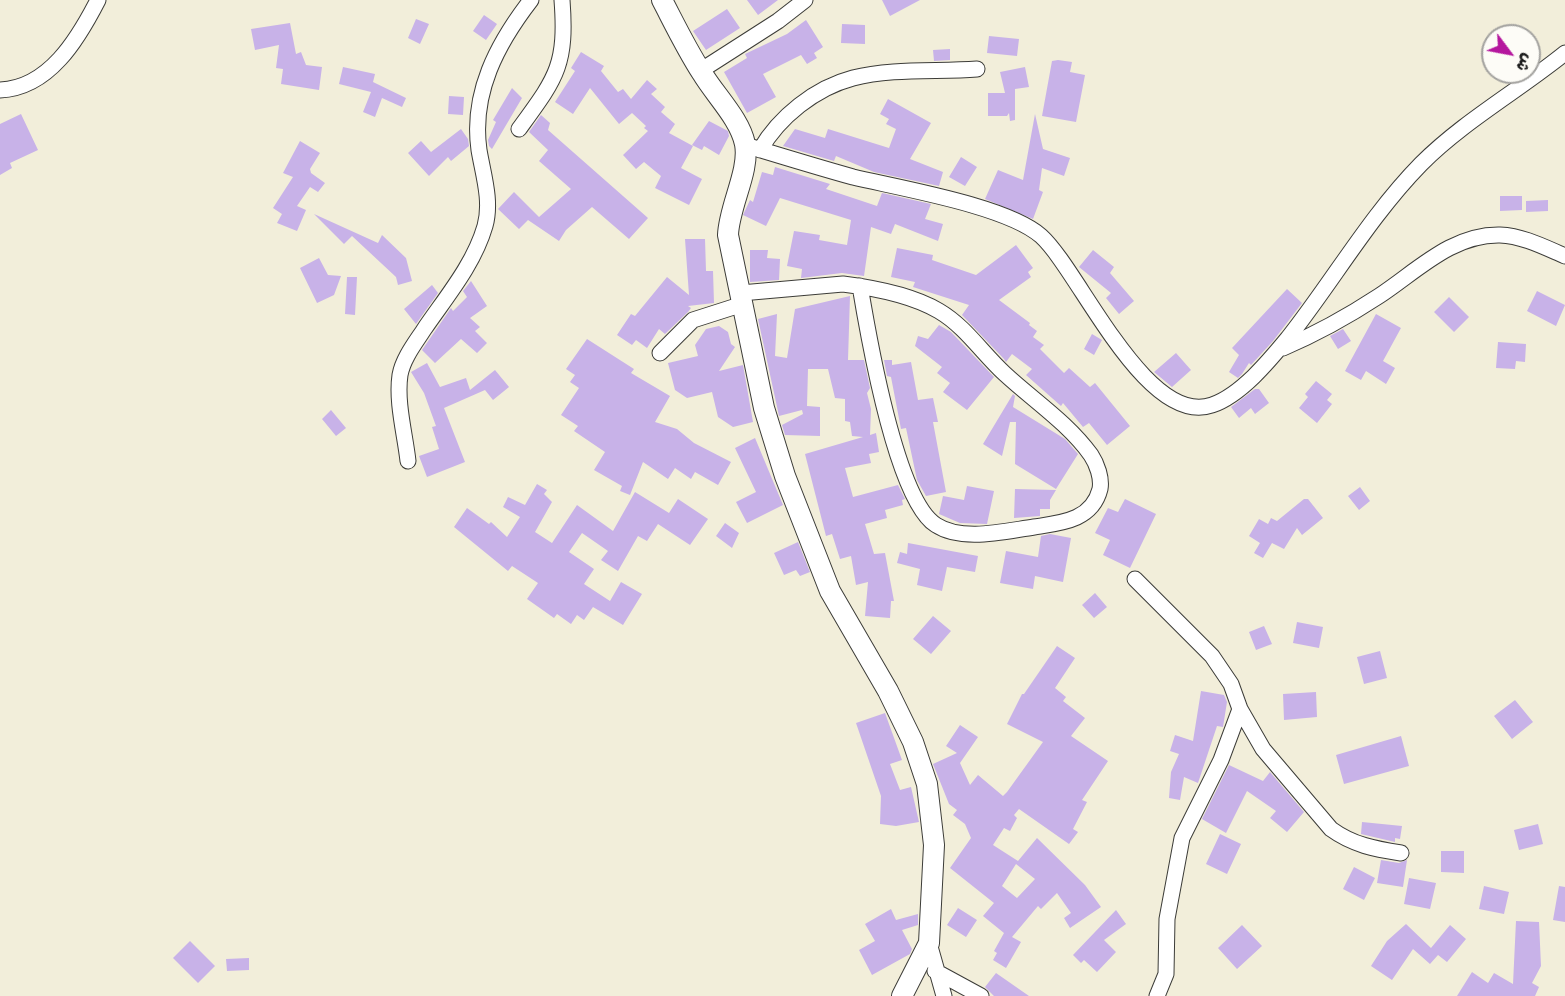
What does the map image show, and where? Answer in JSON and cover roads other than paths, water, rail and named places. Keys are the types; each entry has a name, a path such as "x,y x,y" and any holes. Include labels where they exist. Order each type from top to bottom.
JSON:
{"street":[{"path":"0,90 24,86 43,75 73,42 98,0"},
{"path":"408,461 400,386 401,370 418,338 462,275 481,238 487,211 477,126 480,94 492,62 531,0"},
{"path":"519,129 550,86 558,68 563,41 562,0"},
{"path":"662,0 700,72 752,147 852,176 958,202 1002,216 1033,230 1051,247 1096,316 1138,370 1167,394 1187,404 1204,407 1227,397 1278,351 1399,188 1423,162 1460,130 1565,53"},
{"path":"700,72 778,21 805,0"},
{"path":"944,996 929,943 934,845 932,812 922,765 888,691 830,591 771,434 729,235 729,220 744,164 752,147 785,117 818,95 850,79 977,69"},
{"path":"1278,351 1356,310 1434,256 1469,240 1498,235 1514,237 1565,256"},
{"path":"660,353 693,320 742,298 819,284 860,286 921,303 953,320 1004,373 1090,453 1099,472 1100,488 1085,513 1067,522 1004,531 966,533 945,530 927,517 912,494 899,461 860,286"},
{"path":"1135,579 1212,656 1231,684 1240,708 1263,749 1331,830 1345,839 1367,847 1401,853"},
{"path":"1157,996 1166,974 1167,919 1182,838 1221,760 1240,708"},
{"path":"902,996 929,943"},
{"path":"935,970 981,996"}]}
